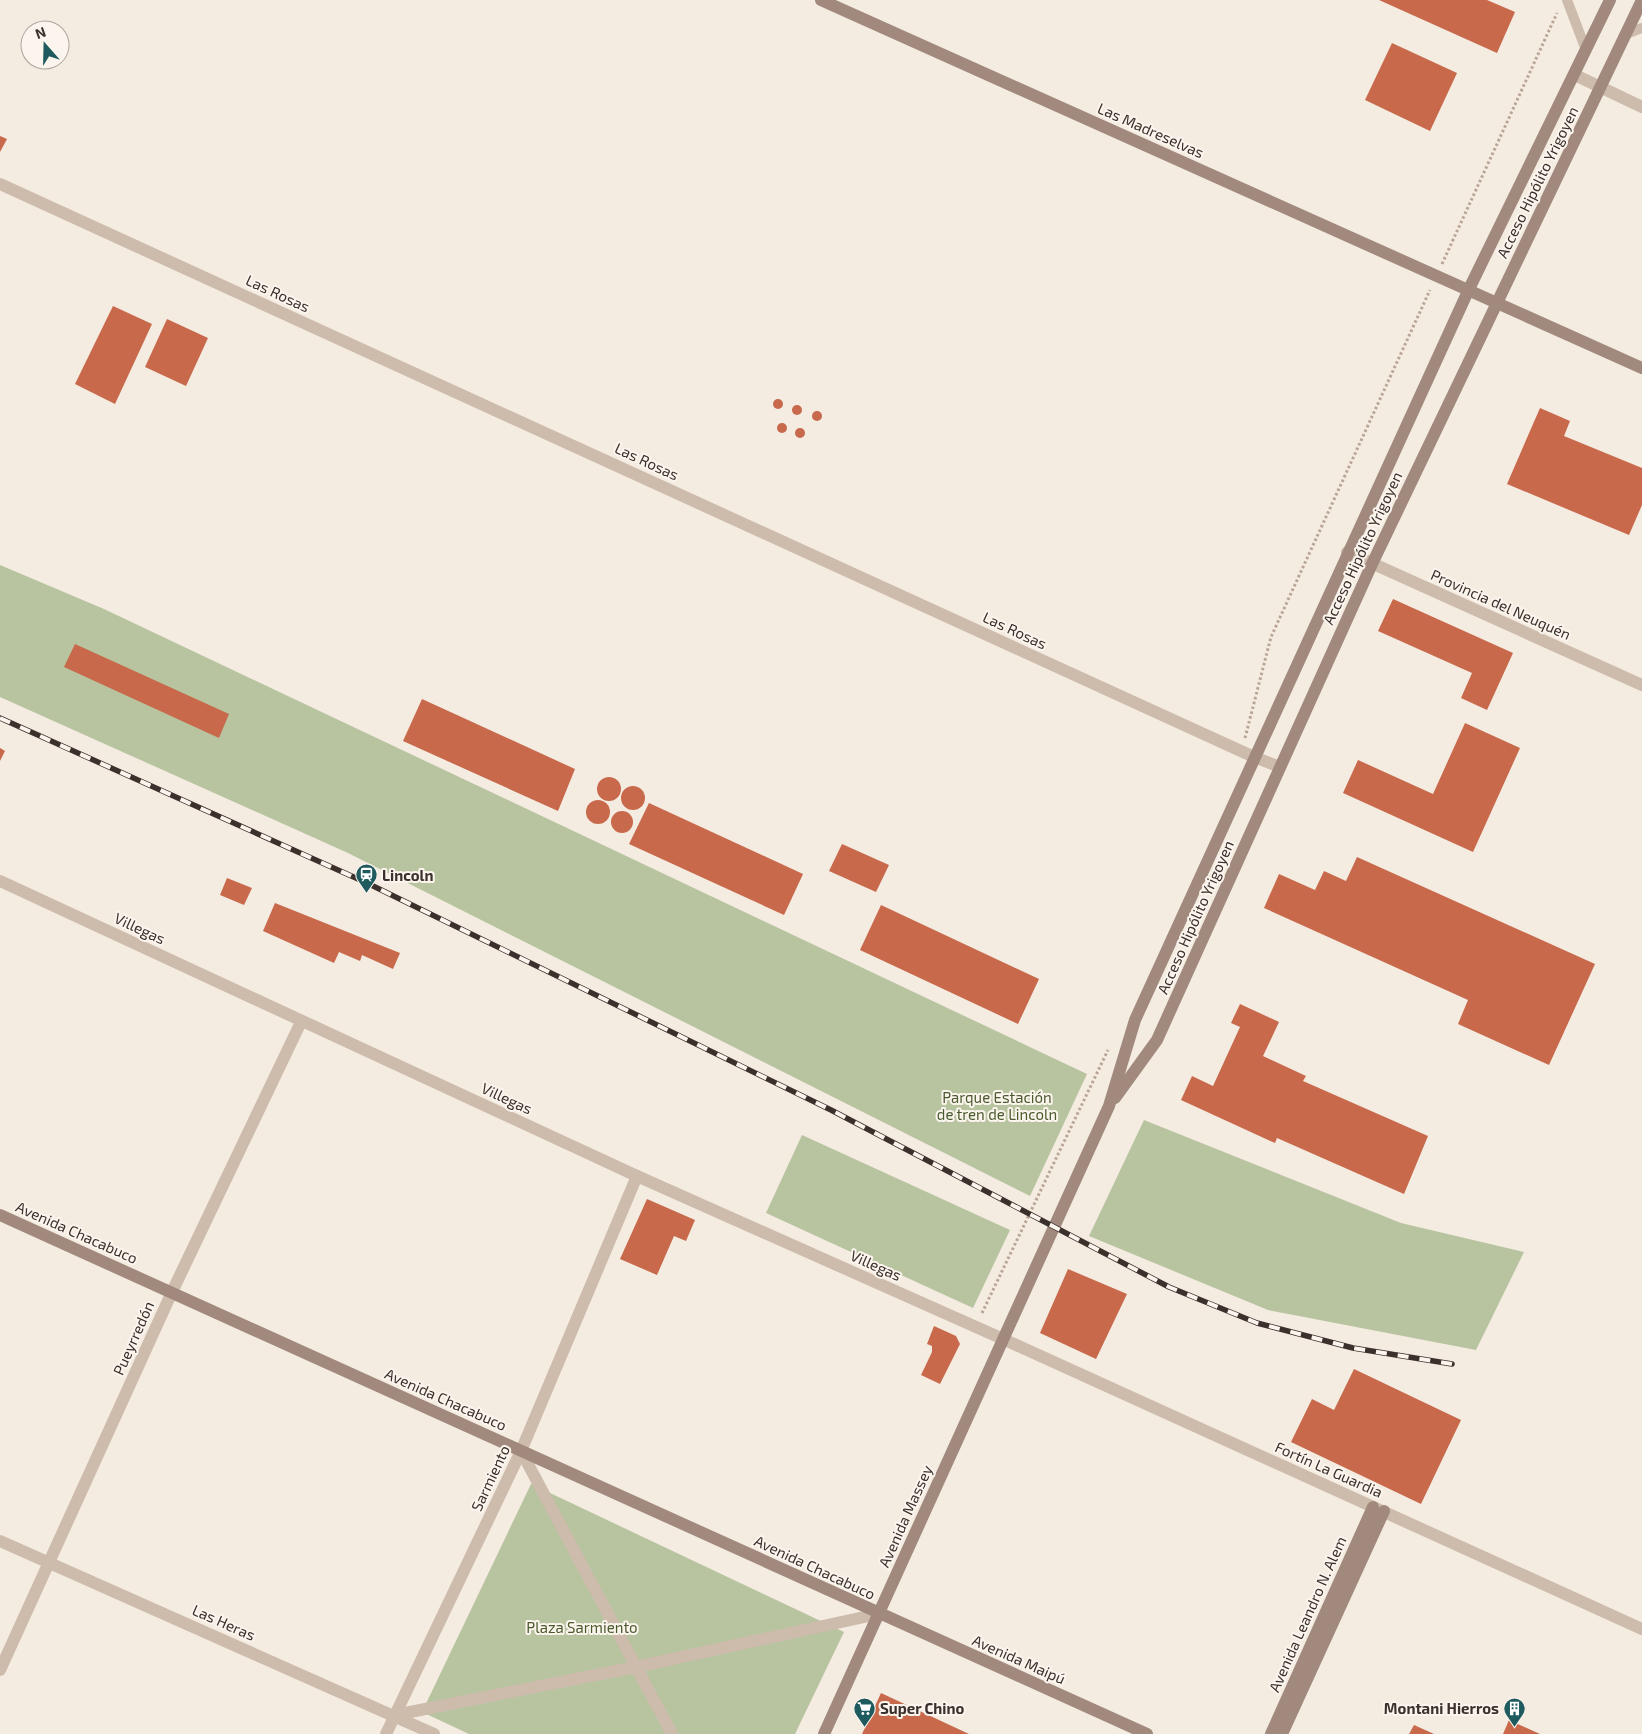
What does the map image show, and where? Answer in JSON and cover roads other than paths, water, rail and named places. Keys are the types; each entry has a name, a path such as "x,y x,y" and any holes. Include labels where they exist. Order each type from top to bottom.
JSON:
{"main road":[{"name":"Las Madreselvas","path":"821,0 1642,368"},
{"name":"Acceso Hipólito Yrigoyen","path":"1003,1339 1109,1106 1135,1020 1254,757 1469,289 1610,0"},
{"name":"Acceso Hipólito Yrigoyen","path":"1109,1106 1157,1040 1372,564 1642,0"},
{"name":"Avenida Chacabuco","path":"0,1215 878,1614"},
{"name":"Avenida Massey","path":"824,1734 1003,1339"},
{"name":"Avenida Leandro N. Alem","path":"1271,1734 1379,1509"},
{"name":"Avenida Leandro N. Alem","path":"1282,1734 1379,1509"},
{"name":"Avenida Maipú","path":"878,1614 1147,1734"}],"street":[{"path":"1575,75 1642,107"},
{"name":"Las Rosas","path":"0,184 1254,757 1280,767"},
{"name":"Provincia del Neuquén","path":"1348,552 1642,686"},
{"name":"Villegas","path":"0,881 637,1176 1003,1339"},
{"name":"Pueyrredón","path":"0,1670 172,1292 301,1022"},
{"name":"Sarmiento","path":"386,1734 521,1451 637,1176"},
{"name":"Fortín La Guardia","path":"1003,1339 1642,1629"},
{"path":"521,1451 672,1734"},
{"name":"Las Heras","path":"0,1541 395,1715 434,1734"},
{"path":"395,1715 636,1667 878,1614"}],"lane":[{"path":"1567,0 1586,50"},
{"path":"1626,34 1642,28"}],"railway":[{"path":"0,718 367,883 831,1110 1169,1287 1257,1323 1353,1348 1452,1364"}],"place":[{"name":"Lincoln","path":"366,894"},
{"name":"Super Chino","path":"864,1727"},
{"name":"Montani Hierros","path":"1515,1727"}],"park label":[{"name":"Parque Estación de tren de Lincoln","path":"997,1106"},
{"name":"Plaza Sarmiento","path":"582,1627"}]}
